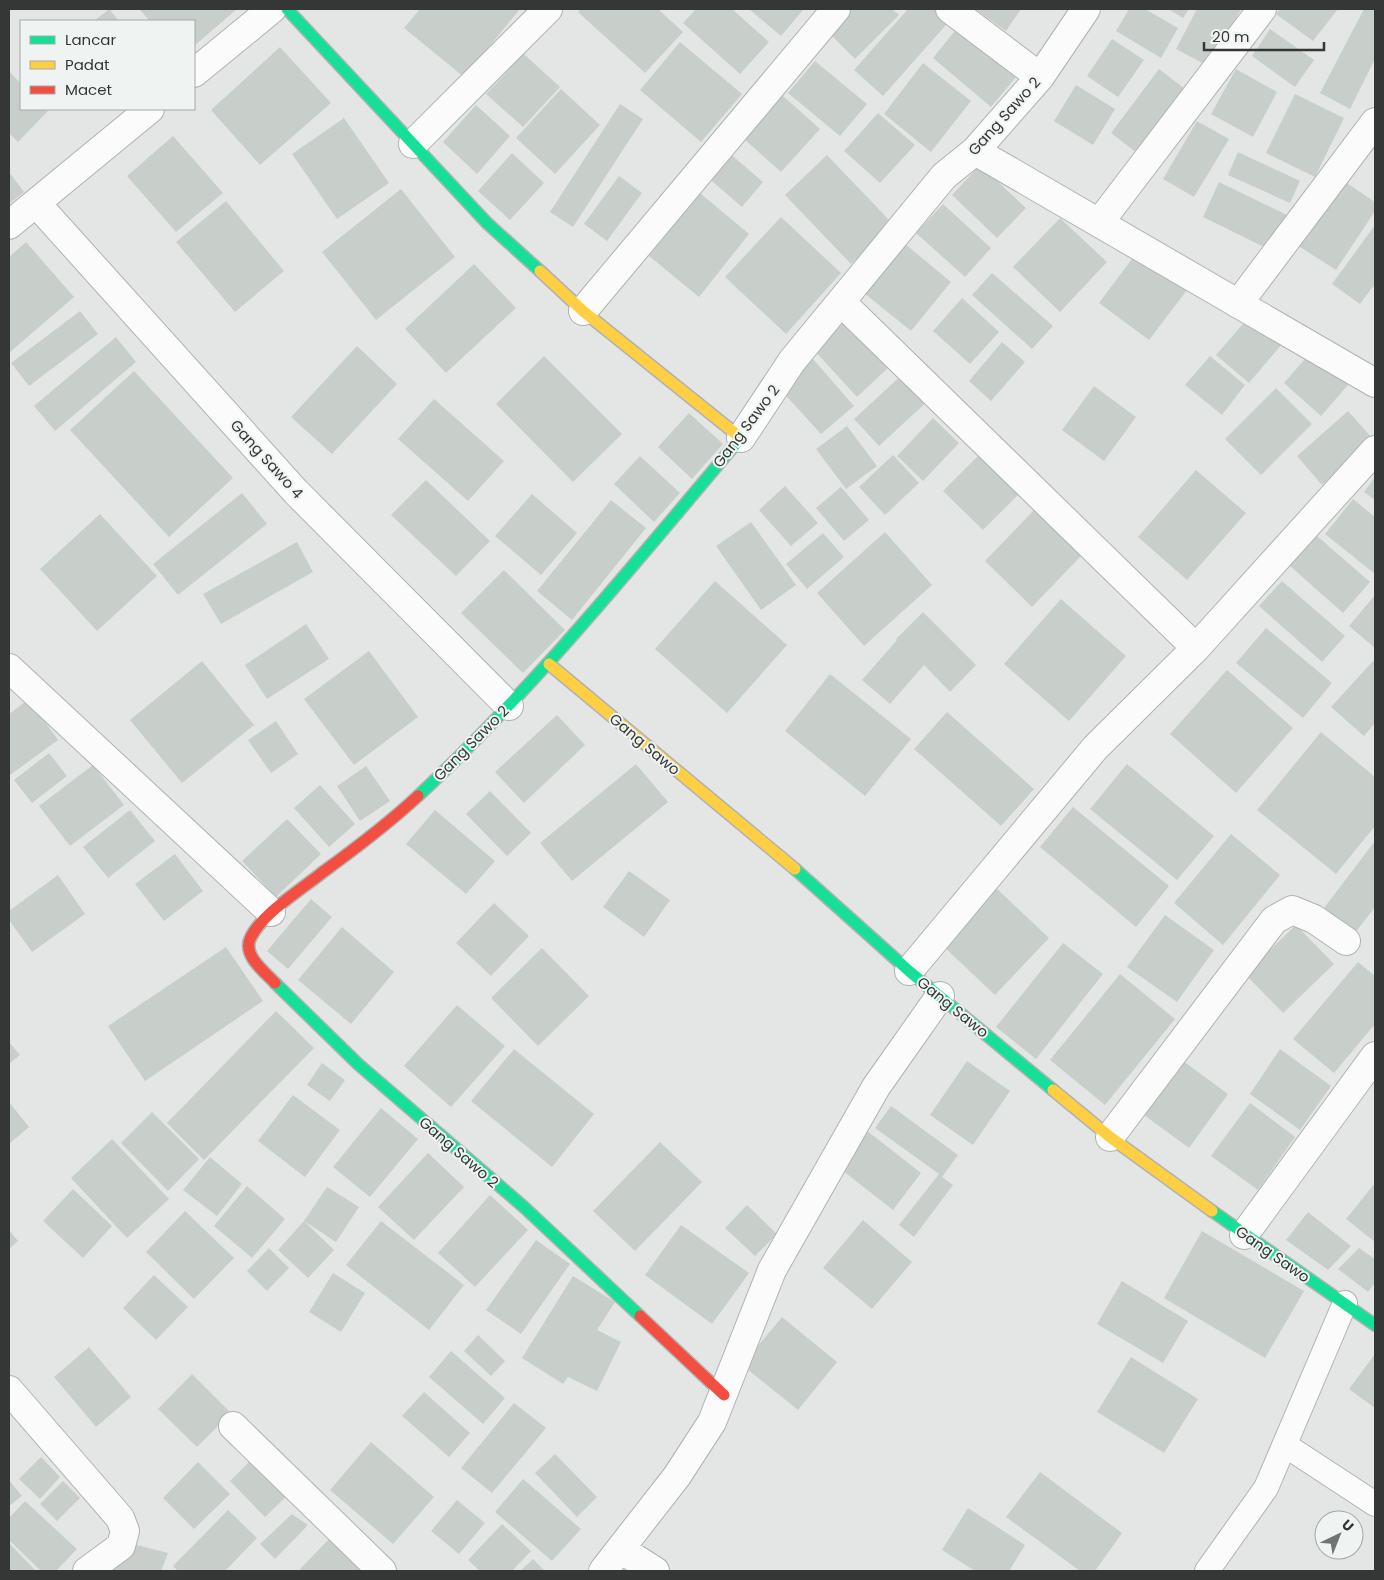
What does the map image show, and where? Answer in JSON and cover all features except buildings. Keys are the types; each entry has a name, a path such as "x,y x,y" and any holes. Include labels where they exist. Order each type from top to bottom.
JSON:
{"street":[{"path":"195,72 272,9"},
{"path":"287,9 487,223 583,311 741,438"},
{"path":"413,144 548,9"},
{"path":"583,311 836,9"},
{"path":"950,9 1040,77"},
{"name":"Gang Sawo 2","path":"724,1395 524,1208 358,1064 255,963 249,948 250,939 271,912 392,820 474,743 549,664 741,438 792,361 944,176 975,151 1040,77 1086,9"},
{"path":"1099,223 1262,9"},
{"path":"9,225 149,110"},
{"path":"1238,304 1375,122"},
{"path":"975,151 1375,383"},
{"name":"Gang Sawo 4","path":"36,203 296,492 509,706"},
{"path":"841,302 1196,648"},
{"path":"909,971 1095,748 1196,648 1375,450"},
{"name":"Gang Sawo","path":"549,664 790,864 909,971 1110,1137 1244,1235 1375,1325"},
{"path":"9,668 271,912"},
{"path":"1110,1137 1274,920 1292,910 1314,919 1346,941"},
{"path":"604,1571 622,1550 676,1476 712,1422 772,1270 876,1086 940,996"},
{"path":"1244,1235 1375,1056"},
{"path":"13,1405 120,1518 125,1531 122,1546 86,1571"},
{"path":"233,1426 382,1571"},
{"path":"622,1550 655,1571"}],"lane":[{"path":"1207,1571 1266,1488 1345,1303"},
{"path":"1285,1445 1375,1504"}],"traffic: fast":[{"path":"287,9 487,223 540,271"},
{"path":"418,796 503,712 544,668 738,441"},
{"path":"795,869 909,971 1053,1090"},
{"path":"275,983 358,1064 525,1208 640,1316"},
{"path":"1212,1211 1375,1325"}],"traffic: slow":[{"path":"540,271 583,311 741,438 738,441"},
{"path":"549,664 795,869"},
{"path":"1053,1090 1110,1137 1212,1211"}],"traffic: jam":[{"path":"275,983 256,963 250,952 250,939 255,930 272,911 372,836 418,796"},
{"path":"640,1316 724,1395"}]}
